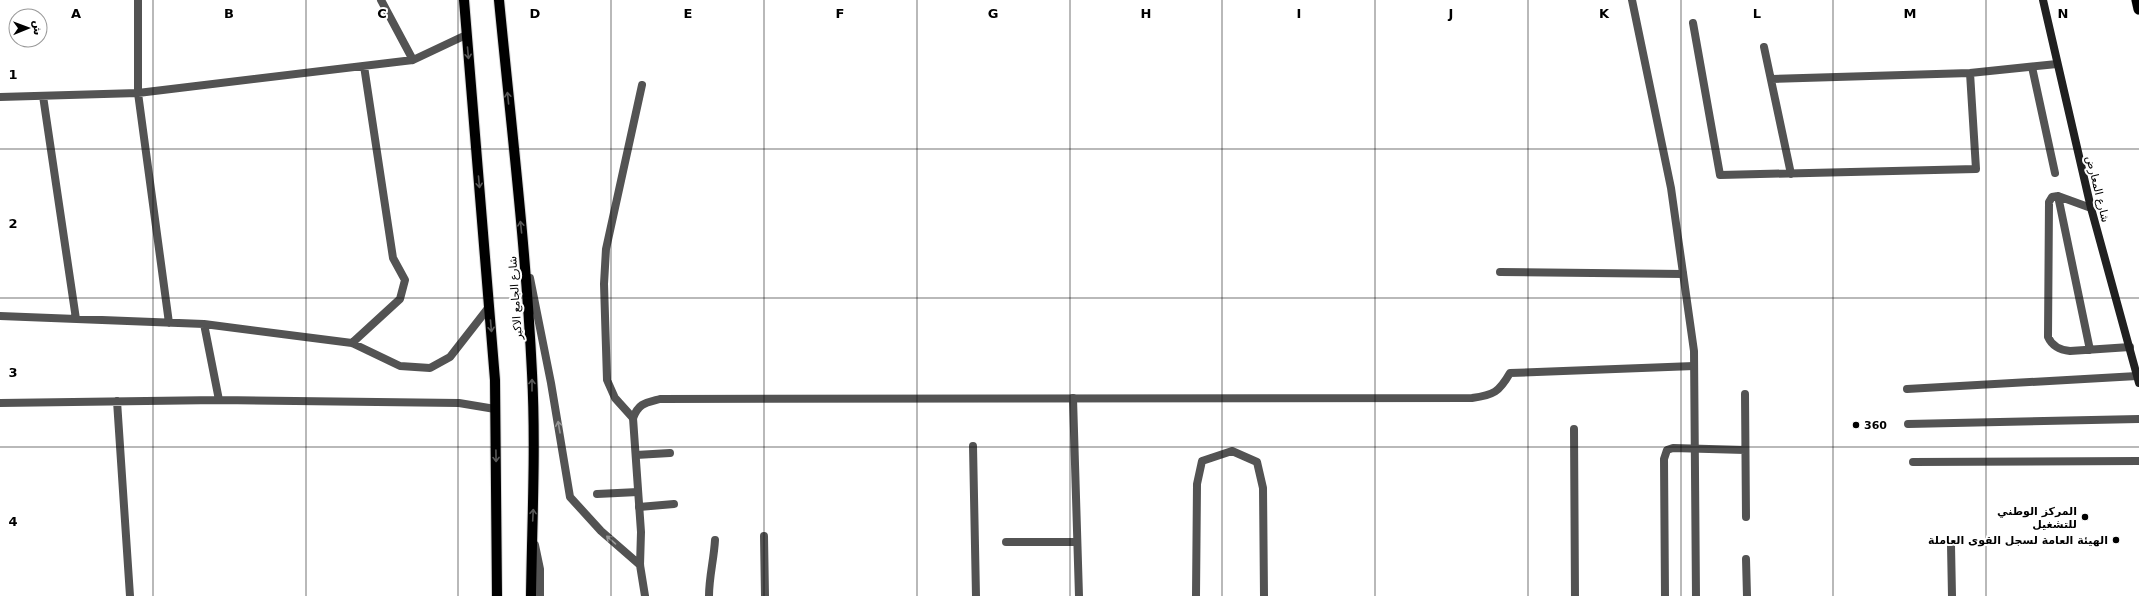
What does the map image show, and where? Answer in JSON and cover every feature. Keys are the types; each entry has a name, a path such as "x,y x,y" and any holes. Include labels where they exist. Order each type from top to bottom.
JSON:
{"highway":[{"path":"2137,0 2139,9"}],"main road":[{"path":"464,0 495,380 498,596"},
{"name":"شارع الجامع الاكبر","path":"499,0 523,247 532,373 531,596"},
{"name":"شارع المعارض","path":"2043,0 2091,208 2138,379"}],"street":[{"path":"138,0 138,93 169,323"},
{"path":"381,0 413,60"},
{"path":"1632,0 1672,188 1694,351 1696,596"},
{"path":"1693,23 1720,175 1976,169 1970,74"},
{"path":"0,97 138,93 413,60 466,35"},
{"path":"1764,47 1791,174"},
{"path":"1772,79 1970,74 2057,64"},
{"path":"352,343 400,299 405,280 393,258 364,66"},
{"path":"2032,67 2055,173"},
{"path":"633,418 615,398 607,380 604,284 606,249 642,85"},
{"path":"43,96 76,319"},
{"path":"2091,208 2058,196 2052,197 2049,202 2048,337 2054,345 2063,350 2090,350 2130,347"},
{"path":"2058,196 2090,350"},
{"path":"523,247 551,383 570,497 602,531 640,565"},
{"path":"1500,272 1683,274"},
{"path":"0,316 204,324 352,343 400,366 430,368 450,357 489,307"},
{"path":"204,324 219,400"},
{"path":"645,596 640,565 639,507 633,418 637,408 646,402 660,400 1073,398 1472,398 1489,396 1502,388 1510,373 1694,366"},
{"path":"1907,389 2138,379"},
{"path":"1745,394 1746,517"},
{"path":"1073,398 1079,596"},
{"path":"0,404 219,400 459,403 495,409"},
{"path":"117,401 130,596"},
{"path":"1908,424 2139,419"},
{"path":"1574,429 1575,596"},
{"path":"973,446 976,596"},
{"path":"1665,596 1664,459 1667,450 1673,448 1694,448 1745,450"},
{"path":"1196,596 1197,484 1202,461 1232,450 1257,462 1263,488 1264,596"},
{"path":"636,455 670,453"},
{"path":"1913,462 2139,461"},
{"path":"597,494 638,492"},
{"path":"639,507 674,504"},
{"path":"532,532 540,569 540,596"},
{"path":"764,536 765,596"},
{"path":"709,596 711,566 715,540"},
{"path":"1006,542 1077,542"},
{"path":"1951,545 1952,596"},
{"path":"492,596 498,556"},
{"path":"1746,559 1747,596"}],"place":[{"name":"360","path":"1856,425"},
{"name":"المركز الوطني للتشغيل","path":"2085,517"},
{"name":"الهيئة العامة لسجل القوى العاملة","path":"2116,540"}]}
